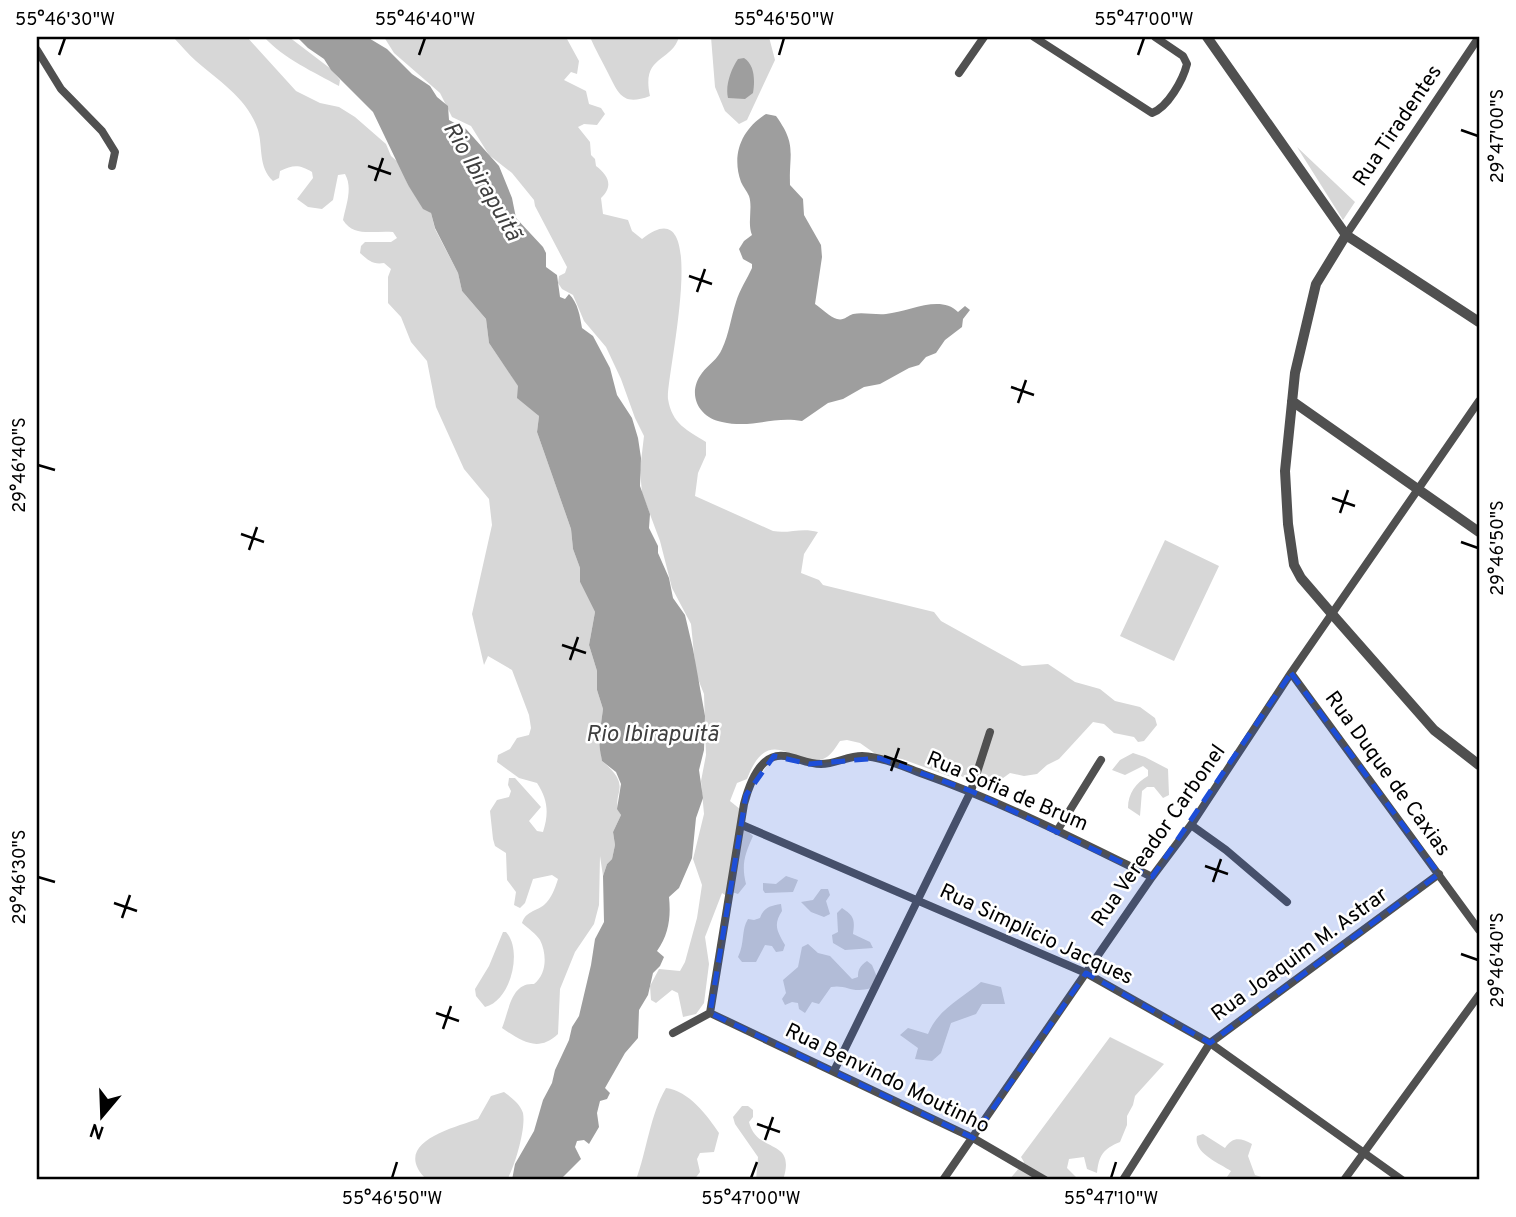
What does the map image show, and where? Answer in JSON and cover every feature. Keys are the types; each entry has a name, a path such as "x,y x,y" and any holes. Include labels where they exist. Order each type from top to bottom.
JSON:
{"street":[{"path":"959,73 984,37"},
{"path":"1034,37 1145,111 1152,113 1164,104 1184,75 1187,64 1183,56 1155,37"},
{"path":"1207,37 1346,235 1479,322"},
{"name":"Rua Tiradentes","path":"1346,235 1479,37"},
{"path":"37,51 61,89 102,131 115,152 112,166"},
{"path":"1346,235 1316,284 1295,373 1285,471 1294,565 1301,578 1434,730 1479,765"},
{"path":"1292,401 1479,532"},
{"name":"Rua Vereador Carbonel","path":"943,1180 1152,877 1191,825 1291,673 1479,401"},
{"name":"Rua Duque de Caxias","path":"1291,673 1479,930"},
{"path":"834,1071 971,791 990,732"},
{"name":"Rua Sofia de Brum","path":"742,825 746,795 753,779 765,762 774,756 786,756 809,764 834,764 859,756 879,758 971,791 1152,877"},
{"path":"1057,831 1101,760"},
{"path":"673,1033 710,1013 742,825"},
{"name":"Rua Simplicio Jacques","path":"742,825 1086,972 1210,1043 1402,1180"},
{"path":"1191,825 1226,850 1287,902"},
{"name":"Rua Joaquim M. Astrar","path":"1123,1180 1210,1043 1439,874"},
{"path":"1344,1180 1479,995"},
{"name":"Rua Benvindo Moutinho","path":"710,1013 973,1138 1045,1180"}],"highlighted area":[{"path":"1291,673 1439,874 1210,1043 1086,973 973,1138 710,1013 746,795 774,756 809,764 879,758 971,791 1152,877"}],"shaded area":[{"path":"173,37 247,37 296,91 320,103 339,107 386,144 391,156 399,163 408,185 431,213 435,229 458,273 462,291 486,319 489,343 539,416 537,432 571,529 573,549 580,568 580,582 595,612 589,645 597,671 597,690 603,709 599,738 602,761 612,770 620,785 617,801 621,815 613,832 615,845 612,859 603,876 600,856 599,905 594,924 575,952 560,989 558,1034 543,1043 523,1041 502,1028 516,993 526,985 534,984 543,969 545,957 540,940 522,923 528,914 547,902 558,879 552,875 533,879 525,903 520,908 514,905 516,892 507,880 506,853 495,846 490,811 497,800 509,797 509,778 515,778 541,807 529,821 537,831 543,832 546,807 537,783 519,778 497,762 498,755 510,749 517,738 529,735 531,728 529,715 512,670 488,656 484,665 472,614 492,525 489,499 464,469 436,407 427,361 411,342 401,317 388,303 388,277 391,269 384,263 371,261 360,253 365,242 391,242 397,238 393,232 353,229 343,220 349,191 345,174 338,175 333,200 322,209 308,207 297,199 313,178 312,172 292,167 280,171 279,178 273,181 265,170 258,130 247,109 232,91"},
{"path":"264,37 289,37 331,69 340,80 339,86 290,58"},
{"path":"384,37 567,39 579,61 577,74 571,72 564,80 586,91 589,104 601,108 605,114 597,125 584,124 578,127 590,142 591,155 596,166 608,181 605,194 601,198 603,214 628,220 632,231 642,239 664,228 676,237 681,259 681,290 668,399 677,420 706,442 706,455 698,473 695,496 773,531 818,532 804,554 801,573 819,580 823,585 934,612 941,621 1022,666 1048,664 1075,682 1100,689 1115,701 1140,707 1155,718 1157,725 1144,741 1138,742 1134,737 1114,733 1104,724 1093,722 1059,759 1037,774 1024,776 1010,773 999,781 992,792 961,776 954,778 902,759 877,755 860,743 847,740 840,741 827,757 815,761 784,751 765,752 756,761 747,779 737,783 730,801 746,814 743,827 753,836 745,859 746,884 738,894 722,893 705,937 709,964 704,1003 696,1014 683,1017 678,993 672,990 656,1003 651,1000 650,986 659,969 680,971 697,918 702,885 693,859 704,814 701,781 706,755 704,694 696,674 691,624 672,588 660,541 642,493 640,470 644,436 606,347 584,321 573,295 562,289 558,283 559,276 565,273 567,267 534,200 512,173 489,155 471,126 452,117 440,93 394,53"},
{"path":"590,37 679,37 670,51 653,66 648,83 650,96 634,100 619,93"},
{"path":"711,37 769,37 775,60 747,120 739,124 725,111 715,87"},
{"path":"1297,147 1355,202 1343,220"},
{"path":"1165,540 1219,566 1174,661 1120,636"},
{"path":"1133,753 1168,769 1169,795 1163,798 1154,787 1147,787 1142,791 1140,816 1128,808 1128,803 1134,789 1148,776 1148,770 1143,766 1125,775 1112,770 1120,760"},
{"path":"786,876 798,880 793,892 765,893 763,883 776,884"},
{"path":"821,889 828,889 830,895 826,901 830,914 824,917 811,912 801,902 813,900"},
{"path":"781,904 782,911 777,924 785,945 783,951 776,952 772,946 765,945 756,962 742,962 738,957 748,919 760,918 763,911"},
{"path":"842,908 853,918 853,934 870,942 873,948 845,950 833,943 832,935 838,932 837,913"},
{"path":"503,932 506,932 511,940 514,950 512,974 502,995 485,1007 476,996 475,989 489,966"},
{"path":"808,944 818,953 830,956 852,979 858,977 860,968 867,961 872,965 877,977 871,988 859,990 831,987 819,1004 812,1002 805,1013 799,1009 798,1003 785,1005 782,999 786,993 783,980 798,967 802,947"},
{"path":"981,982 1001,987 1005,1004 982,1004 976,1014 951,1023 941,1053 932,1061 915,1059 918,1048 900,1035 908,1028 928,1034 944,1011"},
{"path":"1110,1037 1164,1064 1135,1096 1120,1142 1103,1153 1097,1173 1087,1169 1084,1157 1069,1159 1067,1168 1079,1180 1009,1180 1024,1162 1021,1157"},
{"path":"666,1088 690,1099 709,1119 719,1133 714,1152 700,1153 697,1159 700,1172 694,1180 636,1180 656,1110"},
{"path":"504,1092 520,1107 524,1120 519,1147 507,1180 427,1180 417,1167 415,1156 420,1147 441,1132 478,1119 491,1096"},
{"path":"742,1106 753,1110 753,1117 749,1122 753,1132 781,1151 785,1157 783,1180 756,1180 758,1157 733,1117"},
{"path":"1203,1134 1225,1148 1237,1139 1252,1144 1248,1156 1255,1175 1271,1180 1225,1180 1231,1171 1199,1148 1197,1136"}],"water":[{"name":"Rio Ibirapuitã","path":"297,37 367,37 387,49 412,74 430,86 437,97 448,106 449,120 466,129 499,166 512,198 516,218 543,247 546,267 557,275 560,297 565,299 569,294 575,301 582,328 593,336 610,368 617,395 632,418 641,458 640,486 650,514 649,528 669,578 673,598 685,615 693,649 705,716 704,750 699,770 703,798 696,818 692,858 679,888 669,897 668,925 657,951 664,957 653,973 648,995 639,1010 638,1038 625,1053 605,1088 610,1093 607,1099 600,1101 597,1113 599,1127 589,1144 584,1140 577,1141 575,1147 581,1159 560,1180 512,1180 515,1164 534,1131 543,1100 572,1027 579,1016 595,939 604,922 603,876 612,859 615,845 613,832 621,815 617,809 621,784 616,772 602,761 600,750 603,709 597,690 597,671 589,645 595,612 580,582 580,568 573,549 571,529 537,432 539,416 517,398 518,386 489,343 486,319 462,291 458,273 435,228 431,213 423,209 408,185 373,112 331,70 324,59"},
{"path":"744,58 752,69 753,93 745,99 728,98 727,88 731,73 738,59"},
{"path":"766,114 776,116 787,134 790,149 790,185 803,199 804,215 821,245 822,257 815,304 839,319 861,313 895,313 933,304 942,304 958,312 965,306 970,310 963,319 962,327 945,340 936,353 926,357 919,365 880,384 864,387 843,399 828,403 802,421 733,424 707,416 697,404 695,389 702,373 722,349 738,297 752,268 752,264 743,259 739,249 752,235 750,201 741,182 737,162 745,135"}]}
